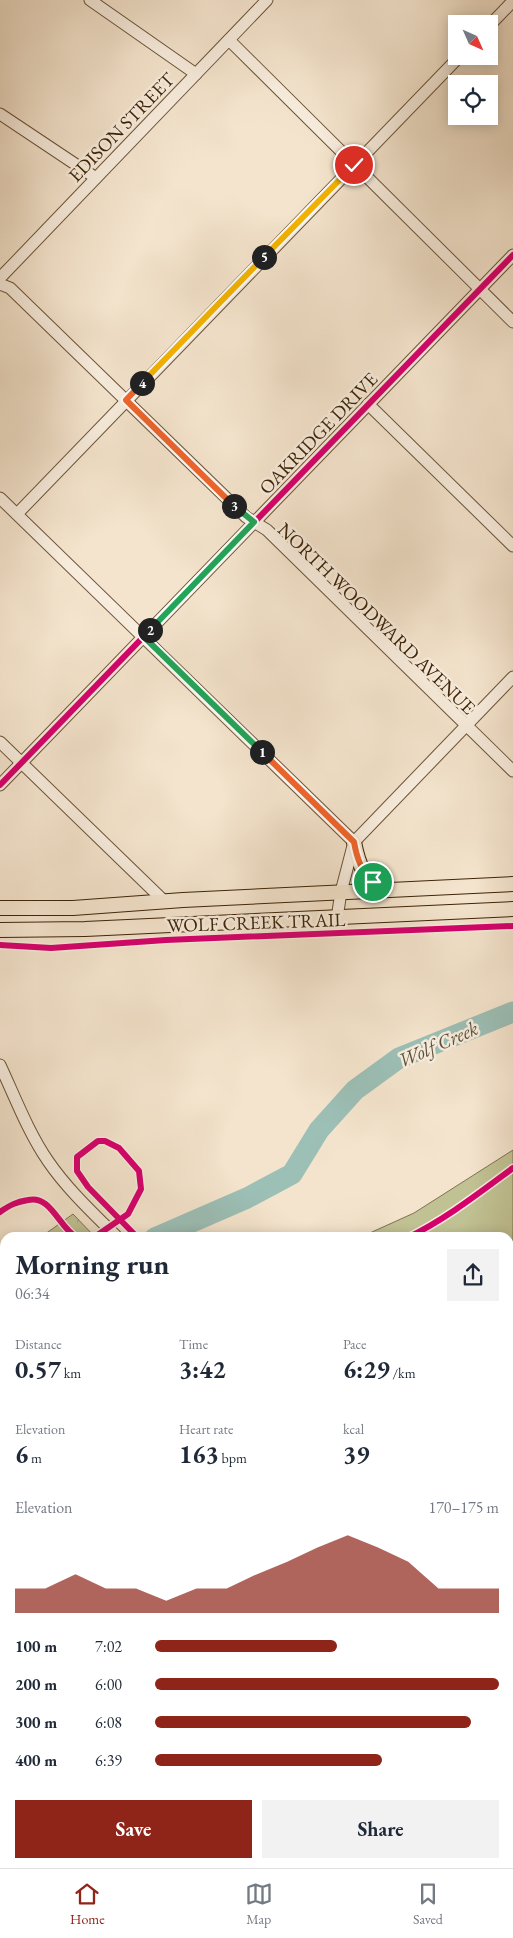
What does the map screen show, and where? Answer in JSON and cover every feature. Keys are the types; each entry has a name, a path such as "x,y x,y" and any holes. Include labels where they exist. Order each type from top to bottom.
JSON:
{"main road":[{"path":"354,842 358,862 364,873 373,882 391,890"},
{"path":"0,908 73,908 164,901 513,884"},
{"path":"0,930 85,929 513,909"}],"street":[{"path":"90,0 196,74"},
{"name":"EDISON STREET","path":"0,278 267,0"},
{"path":"498,17 513,2"},
{"path":"229,40 513,322"},
{"path":"17,514 451,65"},
{"path":"0,114 96,178"},
{"name":"OAKRIDGE DRIVE","path":"0,785 513,254"},
{"name":"NORTH WOODWARD AVENUE","path":"0,284 10,288 239,510 267,530 513,771"},
{"path":"368,404 513,546"},
{"path":"0,498 354,842"},
{"path":"337,918 341,892 354,842 513,677"},
{"path":"0,742 164,901"},
{"path":"0,1065 37,1144 60,1177 112,1232"}],"green space":[{"path":"513,1150 513,1232 372,1232 414,1213"},
{"path":"73,1214 90,1232 48,1232"}],"waterway":[{"name":"Wolf Creek","path":"169,1232 247,1198 292,1174 319,1130 355,1090 399,1058 513,1012"}],"cycle path":[{"path":"0,785 513,255"},
{"name":"WOLF CREEK TRAIL","path":"0,945 51,948 166,940 513,926"},
{"path":"98,1141 105,1141 119,1148 139,1171 141,1189 128,1214 120,1220 88,1187 77,1171 77,1157 98,1141"},
{"path":"419,1232 449,1214 513,1168"},
{"path":"0,1212 10,1206 28,1200 43,1202 69,1232"},
{"path":"102,1232 120,1220"},
{"path":"120,1220 132,1232"}],"route":[{"path":"354,165 126,400 246,517 254,522 143,636 343,829 354,842 358,862 364,873 373,882"}]}
